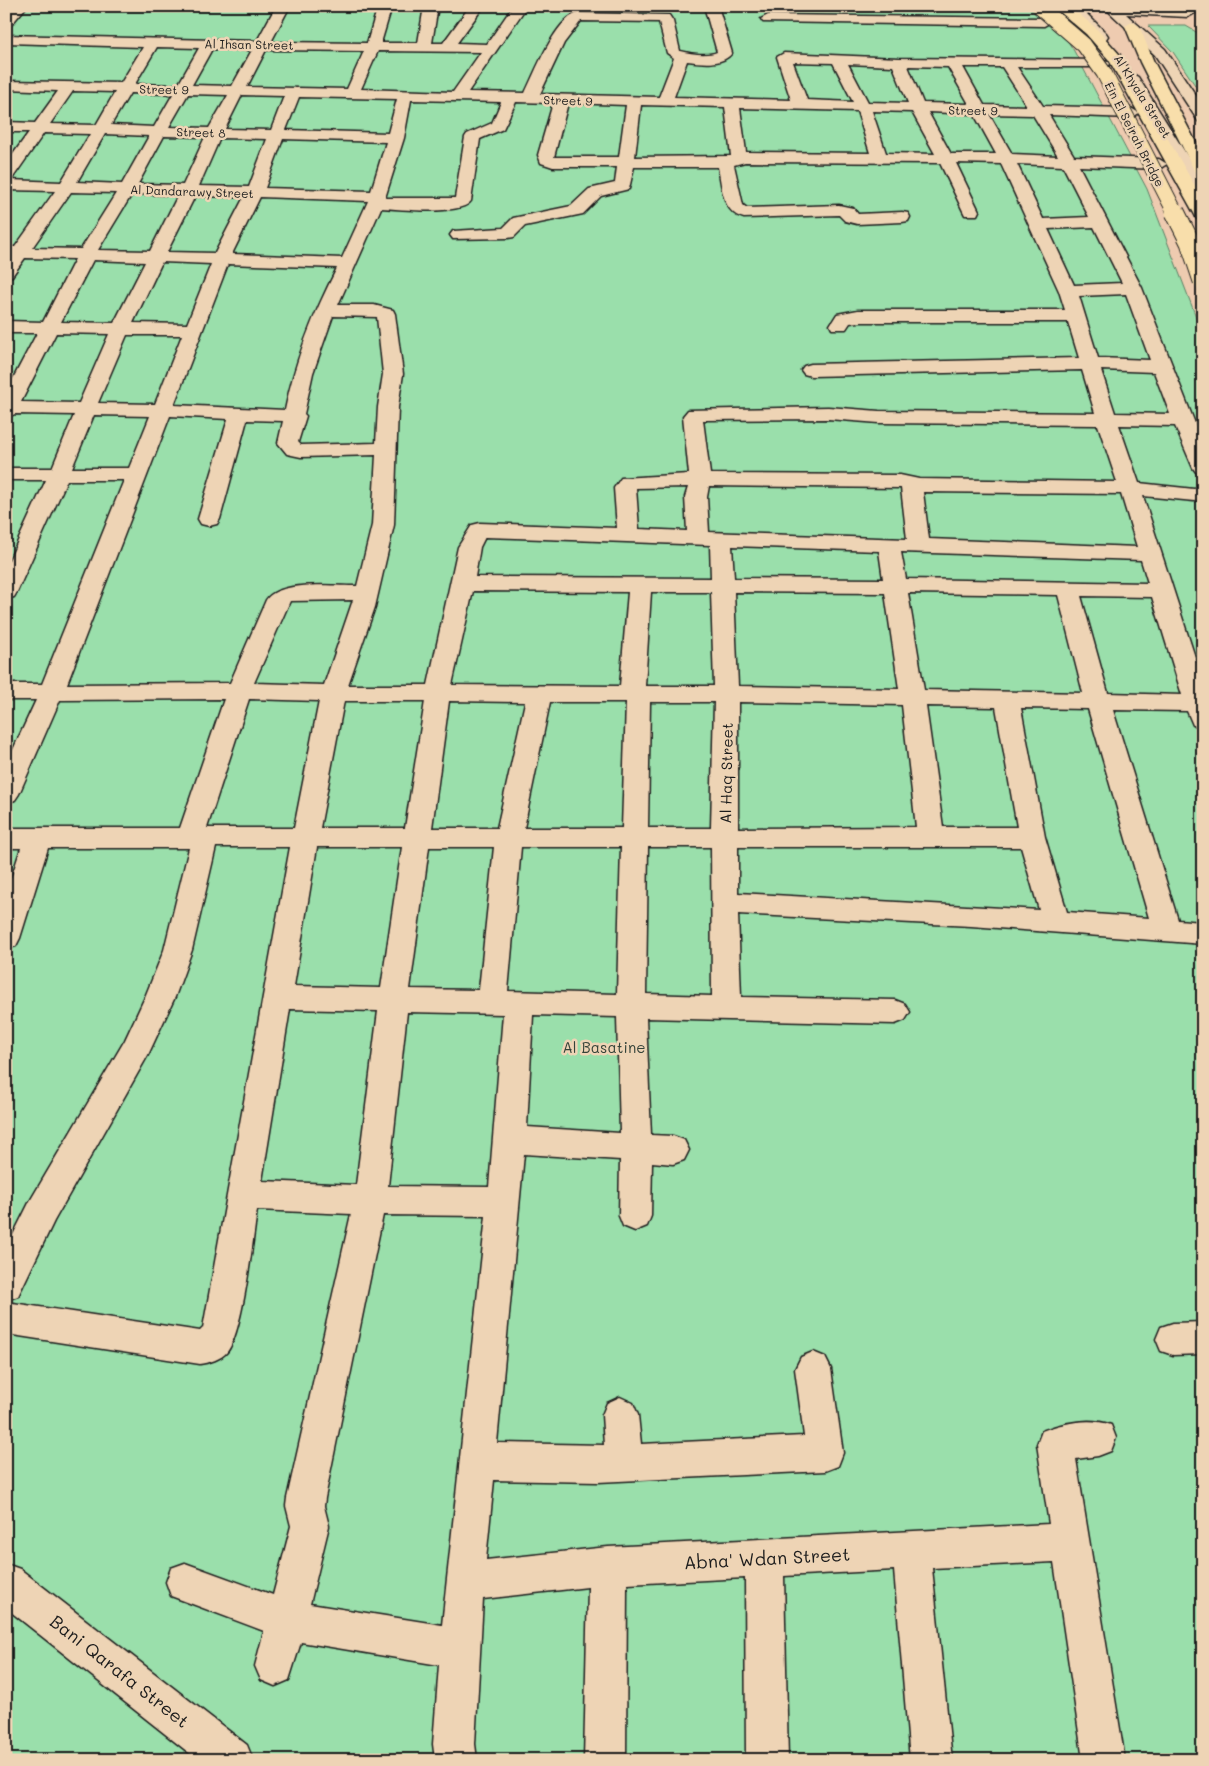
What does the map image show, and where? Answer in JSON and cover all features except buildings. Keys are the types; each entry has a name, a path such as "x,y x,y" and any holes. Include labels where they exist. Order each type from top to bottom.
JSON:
{"highway":[{"name":"Ein El Seirah Bridge","path":"1039,6 1084,45 1104,73 1186,234 1203,281"},
{"name":"Ein El Seirah Bridge","path":"1060,6 1091,31 1115,58 1203,216"},
{"path":"1132,26 1147,62 1203,172"}],"street":[{"path":"6,22 20,6"},
{"path":"6,592 60,475 86,408 156,256 189,190 214,132 263,46 283,6"},
{"path":"352,94 372,46 385,6"},
{"path":"424,47 431,6"},
{"path":"447,47 477,6"},
{"path":"457,97 520,6"},
{"path":"530,99 560,42 572,22 578,17 664,18 674,53 681,56 705,58 724,55 723,42 712,6"},
{"name":"Al Khyala Street","path":"1050,6 1104,64 1159,164 1203,260"},
{"name":"Al Khyala Street","path":"1071,6 1113,49 1203,194"},
{"path":"1160,6 1194,16"},
{"path":"1112,8 1194,16"},
{"path":"1112,8 1164,57 1201,112"},
{"path":"801,106 766,13 831,20 1044,22"},
{"path":"1132,26 1149,21 1194,16"},
{"path":"831,20 838,39 842,59 864,108 880,158"},
{"path":"860,20 872,59"},
{"name":"Al Ihsan Street","path":"6,39 263,46 491,48"},
{"path":"6,272 13,252 66,187 153,42"},
{"path":"208,44 127,189 87,254 7,409 86,408 296,416"},
{"path":"664,103 681,56"},
{"path":"784,57 872,59 954,64 1104,64"},
{"path":"899,62 918,109 946,159 971,211"},
{"path":"6,692 239,691 333,694 726,694 1098,701 1199,712 1068,291 1007,159 954,64"},
{"path":"1008,64 1040,112 1068,160 1133,288 1182,420 1203,468"},
{"name":"Street 9","path":"6,85 864,108 1131,113"},
{"path":"6,176 68,86"},
{"path":"6,794 51,693 222,258 255,192 293,92"},
{"path":"387,449 294,450 288,442 296,416 299,392 324,310 348,264 376,200 396,138 405,95"},
{"name":"Al Dandarawy Street","path":"6,185 255,192 453,205 464,202 473,137 498,126 510,98"},
{"path":"562,100 546,156 547,160 554,162 627,163 732,159 880,158 1068,160 1159,164"},
{"path":"459,235 508,233 520,222 577,210 595,192 623,186 634,102"},
{"path":"732,104 732,159 735,205 738,210 744,213 839,210 847,212 851,217 857,219 902,217"},
{"name":"Street 8","path":"6,127 396,138"},
{"path":"1038,224 1100,222"},
{"path":"13,252 348,264"},
{"path":"1068,291 1133,288"},
{"path":"6,1318 200,1348 209,1346 220,1332 305,838 333,694 367,593 383,525 388,407 393,374 386,314 374,311 324,310"},
{"path":"839,325 844,318 858,316 1075,316"},
{"path":"6,327 195,330"},
{"path":"811,370 1090,364 1162,366"},
{"name":"Al Haq Street","path":"727,1008 724,904 726,694 723,585 696,497 700,480 693,416 698,413 828,413 879,417 1106,418"},
{"path":"209,519 239,414"},
{"path":"1106,418 1182,420"},
{"path":"6,474 137,474"},
{"path":"628,535 625,488 628,482 639,480 900,481 909,482 912,485 1130,488 1194,495 1203,493"},
{"path":"912,485 919,546"},
{"path":"275,1666 310,1526 305,1506 306,1498 370,1200 394,999 438,694 470,546 476,532 480,530 1150,554"},
{"path":"888,544 913,698 931,838"},
{"path":"974,548 986,587"},
{"path":"463,584 896,586 1162,590"},
{"path":"635,1216 636,1148 631,1006 635,838 635,694 640,584"},
{"path":"1067,588 1098,701 1166,930"},
{"path":"6,1285 42,1211 137,1046 160,997 178,950 198,838 239,691 274,605 279,597 302,593 367,593"},
{"path":"456,1760 454,1744 465,1582 510,1140 505,1003 508,838 539,694"},
{"path":"1007,700 1032,837 1056,922"},
{"path":"6,838 416,837 725,839 1032,837"},
{"path":"6,938 38,838"},
{"path":"724,904 972,915 1203,933"},
{"path":"277,997 895,1012"},
{"path":"510,1140 673,1150"},
{"path":"243,1195 370,1200 504,1202"},
{"path":"477,1461 624,1462 825,1453 813,1369"},
{"path":"620,1415 624,1462"},
{"path":"1098,1438 1055,1444 1104,1760"},
{"name":"Abna' Wdan Street","path":"465,1582 608,1566 1070,1542"},
{"path":"911,1550 931,1760"},
{"path":"764,1558 768,1760"},
{"path":"605,1760 608,1566"},
{"path":"185,1582 286,1618 342,1630 461,1648"},
{"name":"Bani Qarafa Street","path":"6,1583 232,1760"}],"green space":[{"name":"Al Basatine","path":"6,6 1046,6 1074,51 1147,189 1203,335 1203,1760 6,1760"},
{"path":"1148,26 1186,26 1203,36 1203,97 1173,52"}]}
